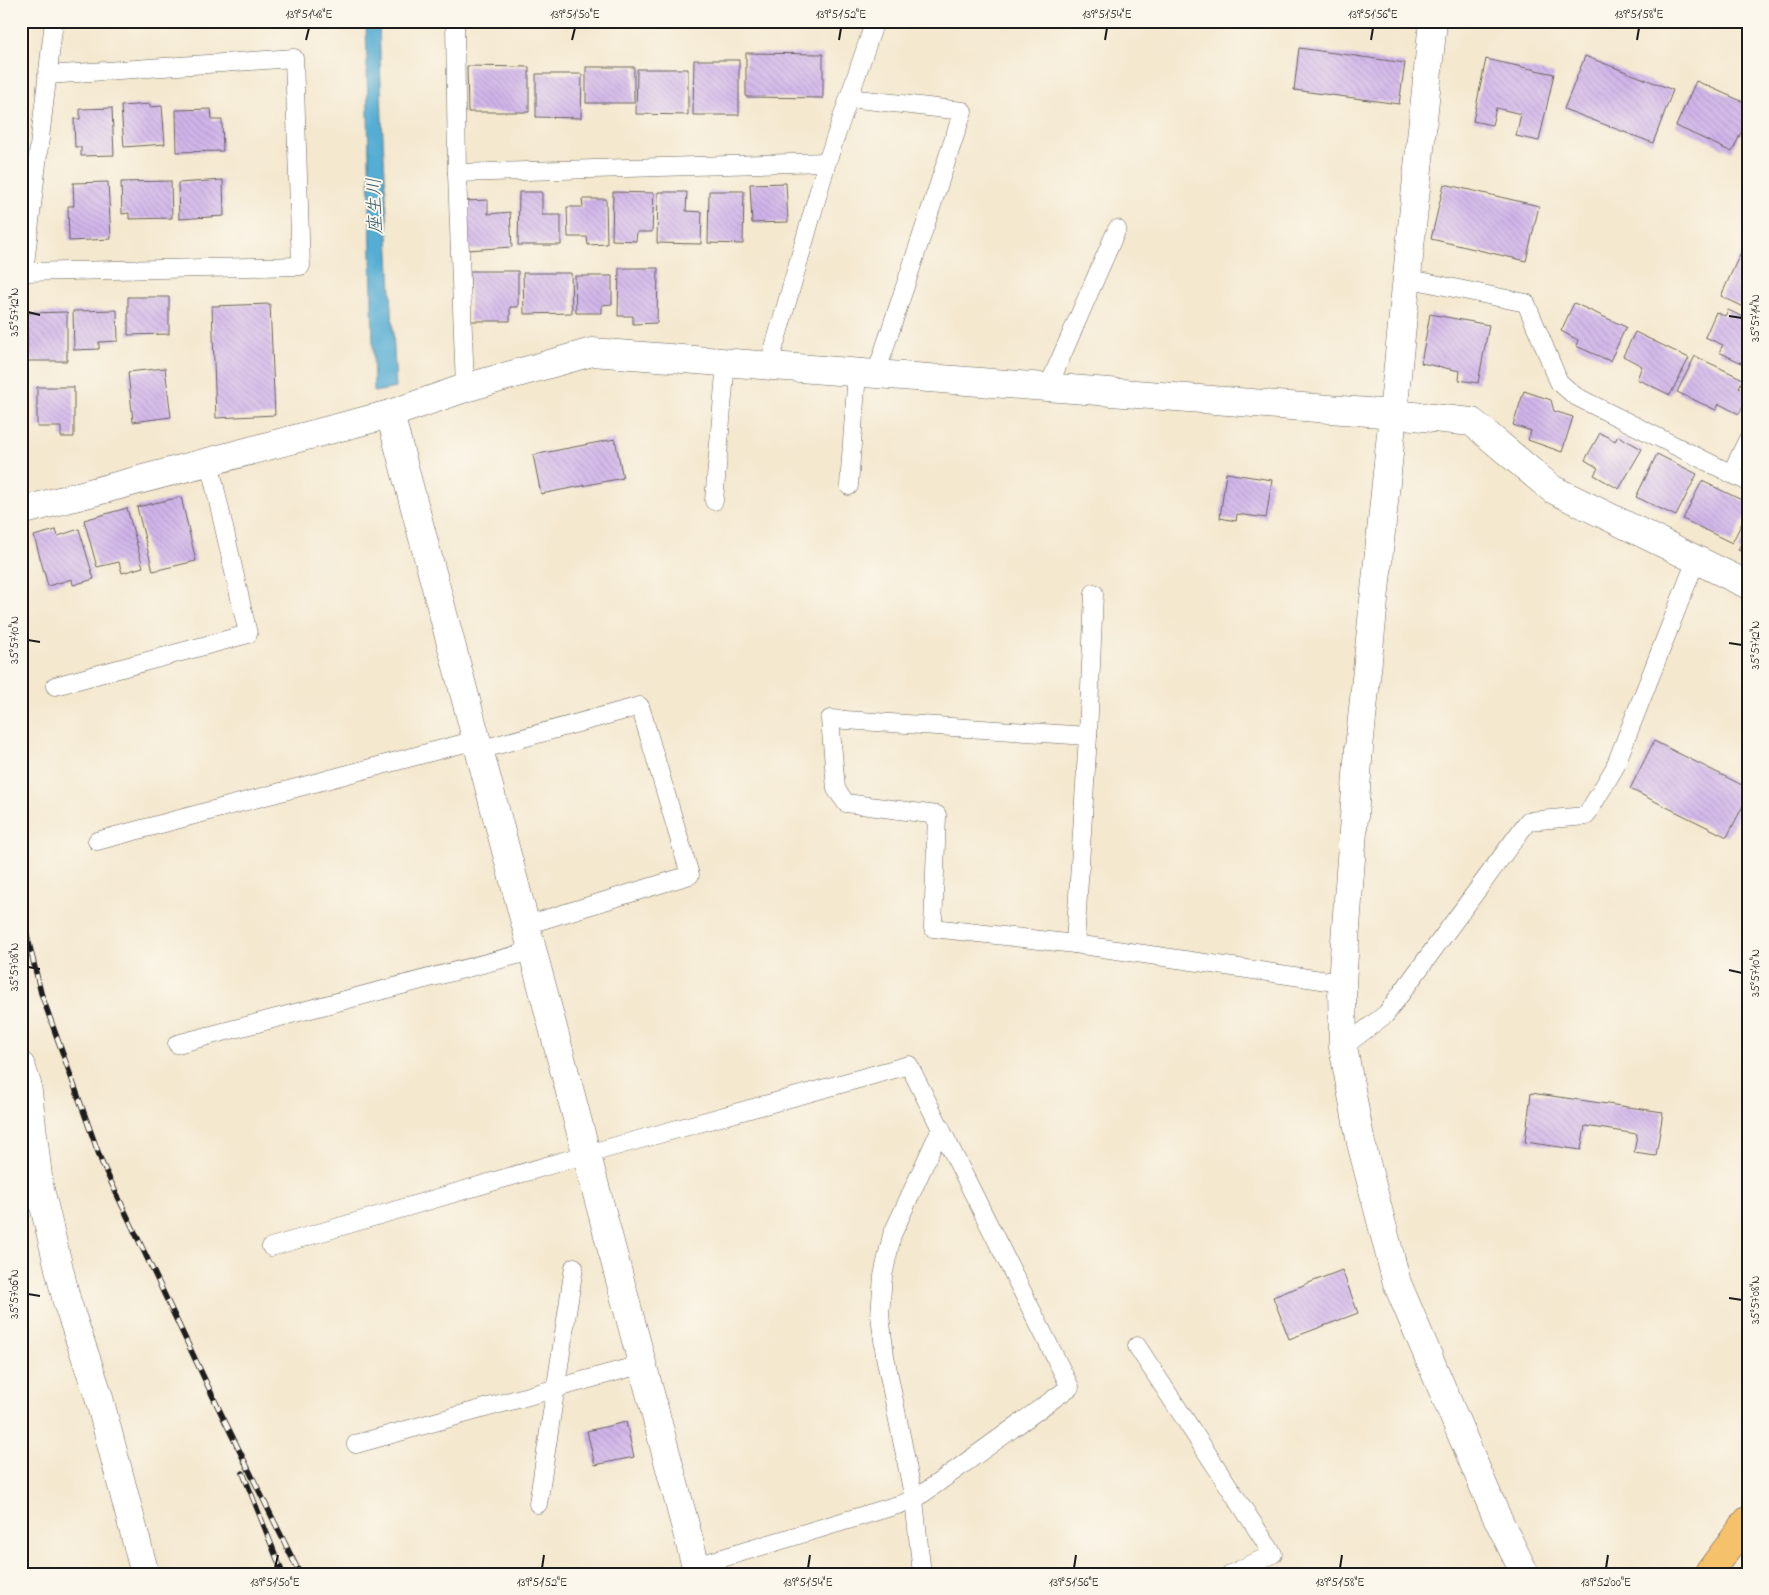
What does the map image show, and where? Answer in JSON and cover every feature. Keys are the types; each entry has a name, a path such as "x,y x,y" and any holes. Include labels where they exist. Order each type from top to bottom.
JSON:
{"main road":[{"path":"1708,1574 1748,1520"}],"street":[{"path":"1433,21 1359,748 1342,983 1343,1047 1361,1142 1397,1283 1495,1513 1525,1574"},
{"path":"21,511 390,414 465,388 592,352 1394,414 1472,422 1552,489 1748,585"},
{"path":"390,414 697,1570"},
{"path":"21,1066 27,1084 39,1185 67,1302 98,1394 145,1574"}],"lane":[{"path":"48,75 294,58 301,266 24,272 54,21"},
{"path":"455,21 457,173 465,388"},
{"path":"769,365 827,162 875,21"},
{"path":"849,98 964,111 867,373 849,486"},
{"path":"457,173 827,162"},
{"path":"1048,387 1117,229"},
{"path":"1406,278 1526,303 1559,382 1575,396 1748,482"},
{"path":"714,501 726,362"},
{"path":"1731,474 1748,439"},
{"path":"55,686 248,634 209,461"},
{"path":"1343,1047 1386,1014 1528,822 1586,816 1614,769 1696,560"},
{"path":"1075,944 1088,736 1094,593"},
{"path":"97,841 640,706 690,875 526,925"},
{"path":"1088,736 830,719 836,789 846,803 937,815 934,928 1075,944 1342,983"},
{"path":"178,1044 532,951"},
{"path":"271,1247 587,1154 909,1065 1070,1387 914,1500 697,1570"},
{"path":"922,1574 914,1500 885,1356 880,1315 882,1286 892,1234 941,1128"},
{"path":"538,1504 574,1267"},
{"path":"1137,1346 1273,1554 1231,1574"},
{"path":"356,1444 643,1364"}],"water":[{"name":"座生川","path":"366,21 379,21 396,388 374,392"}],"building":[{"path":"1299,48 1405,63 1399,104 1294,90"},
{"path":"746,53 823,54 823,98 746,97"},
{"path":"1585,56 1673,90 1653,143 1564,109"},
{"path":"1486,59 1554,74 1539,141 1516,136 1521,114 1496,108 1492,125 1473,121"},
{"path":"694,60 739,60 739,115 693,115"},
{"path":"467,66 529,67 529,112 468,112"},
{"path":"586,67 634,67 634,103 586,103"},
{"path":"637,69 688,69 688,115 636,114"},
{"path":"536,74 582,74 581,118 536,117"},
{"path":"1696,81 1748,104 1748,118 1732,152 1676,126"},
{"path":"150,104 150,107 162,106 165,144 124,147 121,106"},
{"path":"112,108 114,155 81,156 81,147 75,147 74,119 80,119 80,109"},
{"path":"211,109 212,120 222,120 223,151 177,152 176,110"},
{"path":"223,180 224,216 179,219 178,183"},
{"path":"171,181 172,218 129,219 129,213 122,214 121,182"},
{"path":"108,182 111,239 69,241 68,206 74,206 73,183"},
{"path":"786,183 788,222 752,223 750,184"},
{"path":"1444,184 1539,206 1526,261 1431,239"},
{"path":"709,191 744,191 743,244 708,243"},
{"path":"519,192 542,192 542,215 561,215 561,245 518,245"},
{"path":"613,192 654,193 652,232 637,232 636,241 612,240"},
{"path":"658,192 687,192 686,211 702,212 701,244 657,243"},
{"path":"582,199 606,199 607,244 588,245 587,237 568,237 567,207 583,207"},
{"path":"488,200 488,214 510,212 512,247 467,250 464,201"},
{"path":"1740,254 1748,257 1748,309 1721,296"},
{"path":"619,268 658,268 657,323 633,324 633,316 618,316"},
{"path":"470,271 518,271 518,307 510,307 510,321 470,321"},
{"path":"523,273 571,273 572,313 524,314"},
{"path":"575,276 612,276 612,304 602,305 602,313 576,313"},
{"path":"128,297 169,297 169,334 128,335"},
{"path":"1574,303 1626,327 1610,361 1576,346 1578,340 1561,331"},
{"path":"270,304 275,415 216,418 212,306"},
{"path":"117,310 118,341 99,342 99,349 74,350 73,311"},
{"path":"1728,310 1748,319 1748,366 1719,352 1723,345 1705,337 1716,312 1725,316"},
{"path":"67,312 67,361 27,361 27,313"},
{"path":"1430,314 1489,325 1478,383 1459,380 1460,371 1421,363"},
{"path":"1635,332 1689,358 1670,395 1637,379 1642,366 1623,356"},
{"path":"1695,356 1743,379 1739,387 1748,391 1748,397 1739,414 1719,404 1716,410 1677,392"},
{"path":"165,368 171,417 133,422 128,372"},
{"path":"37,387 74,387 74,437 61,437 61,427 37,427"},
{"path":"1524,391 1551,400 1554,411 1573,417 1562,452 1528,440 1531,431 1513,425"},
{"path":"1600,433 1615,441 1618,436 1642,449 1619,489 1594,475 1598,468 1585,460"},
{"path":"615,439 623,478 541,494 533,455"},
{"path":"1657,454 1697,474 1676,516 1636,497"},
{"path":"1226,473 1272,480 1266,518 1237,514 1236,521 1220,518"},
{"path":"1702,481 1748,503 1748,511 1732,543 1683,519"},
{"path":"181,497 196,561 153,571 137,507"},
{"path":"127,508 143,567 122,573 119,562 97,567 84,520"},
{"path":"79,529 94,579 73,585 72,579 48,586 34,536 56,530 58,536"},
{"path":"1748,529 1748,554 1738,550"},
{"path":"1654,741 1748,788 1748,796 1727,837 1630,789"},
{"path":"1531,1093 1663,1112 1656,1156 1634,1153 1637,1134 1585,1126 1581,1150 1525,1142"},
{"path":"1342,1270 1358,1313 1289,1339 1273,1297"},
{"path":"626,1422 634,1457 595,1465 587,1431"}],"railway":[{"path":"21,910 41,993 102,1163 300,1574"},
{"path":"243,1473 283,1574"}]}
